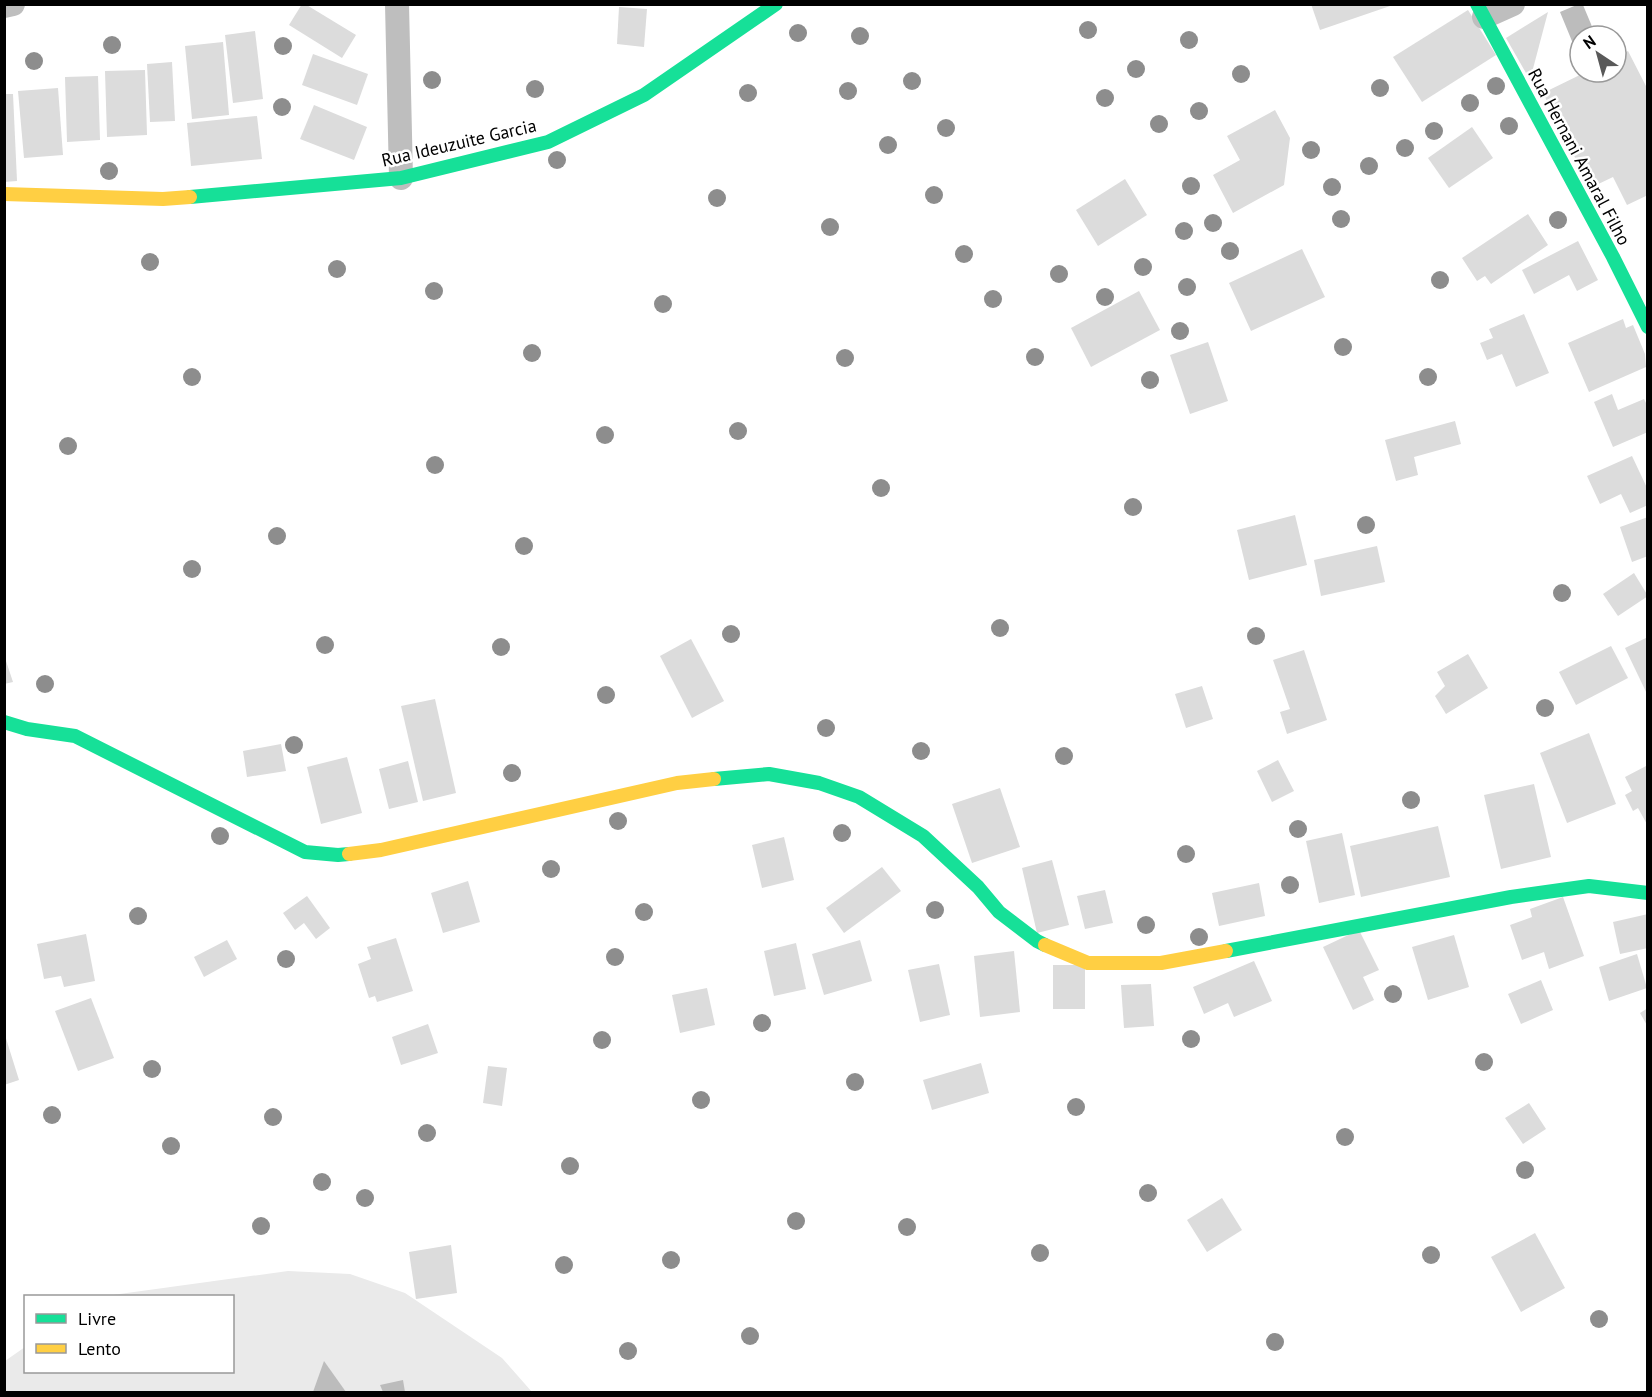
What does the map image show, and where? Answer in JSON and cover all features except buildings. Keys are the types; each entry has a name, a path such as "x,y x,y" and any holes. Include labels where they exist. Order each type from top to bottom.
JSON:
{"street":[{"path":"4,6 13,4"},
{"path":"398,4 401,178"},
{"name":"Rua Ideuzuite Garcia","path":"4,194 163,199 401,178 548,142 644,95 776,4"},
{"path":"1481,11 1512,4"},
{"name":"Rua Hernani Amaral Filho","path":"1481,11 1618,267 1647,327"},
{"path":"4,722 27,729 75,736 305,852 338,855 381,850 677,783 769,774 819,783 860,797 923,836 978,887 999,912 1037,941 1088,963 1161,963 1511,897 1589,886 1647,893"}],"shaded area":[{"path":"1579,4 1583,5 1591,24 1568,24 1568,31 1560,12"},
{"path":"288,1271 350,1274 405,1293 502,1358 532,1392 5,1392 5,1361 24,1348 24,1373 234,1373 234,1295 112,1295"},
{"path":"324,1361 346,1392 313,1392"},
{"path":"403,1380 405,1392 383,1392 380,1385"}],"traffic: fast":[{"path":"190,197 401,178 548,142 644,95 776,4"},
{"path":"1477,4 1613,257 1648,327"},
{"path":"4,722 27,729 75,736 305,852 349,854"},
{"path":"714,779 769,774 819,783 859,797 923,836 978,887 999,912 1045,945"},
{"path":"1226,951 1511,897 1589,886 1648,893"}],"traffic: slow":[{"path":"4,194 163,199 190,197"},
{"path":"349,854 381,850 677,783 714,779"},
{"path":"1045,945 1088,963 1161,963 1226,951"}]}
